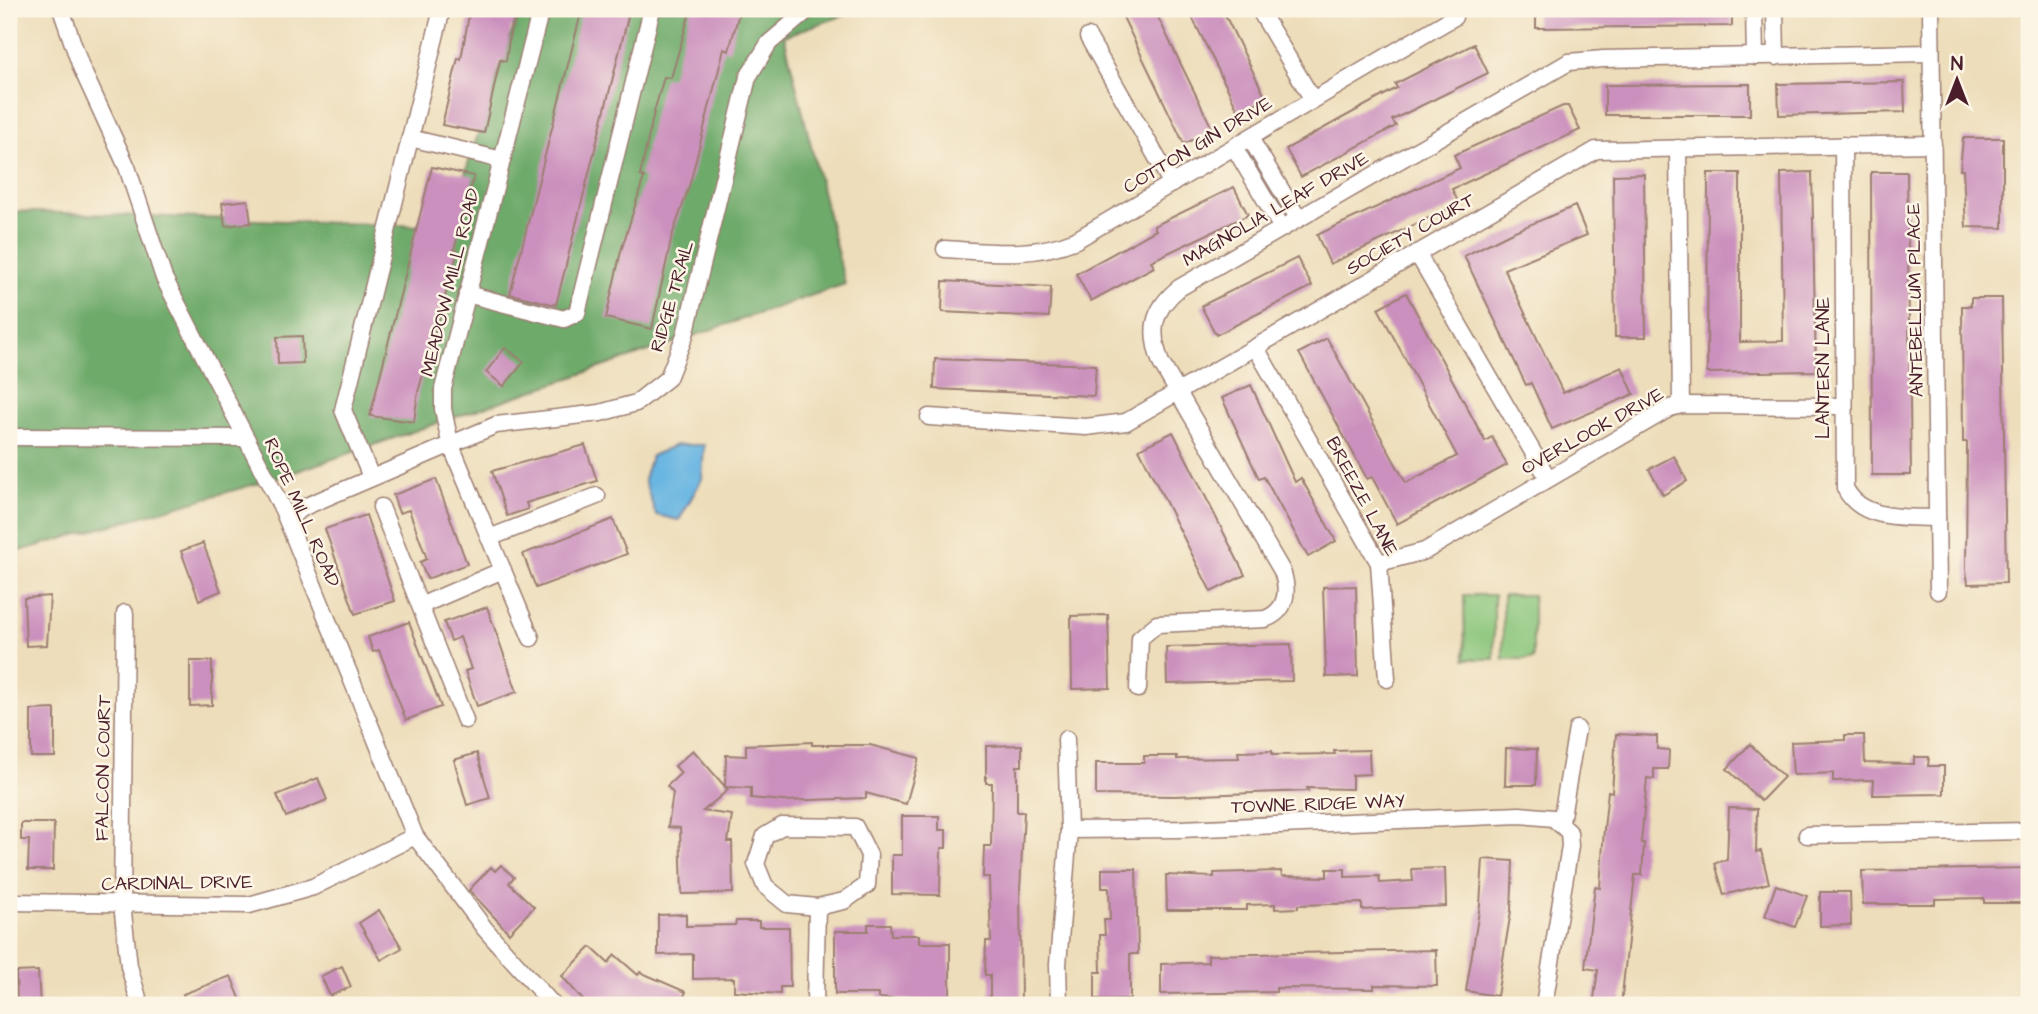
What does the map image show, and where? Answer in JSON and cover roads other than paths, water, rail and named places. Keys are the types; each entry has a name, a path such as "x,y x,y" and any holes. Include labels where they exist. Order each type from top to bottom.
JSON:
{"street":[{"name":"ROPE MILL ROAD","path":"61,9 81,67 127,167 164,278 287,519 415,836 485,929 553,1005"},
{"path":"371,477 343,410 442,9"},
{"name":"MEADOW MILL ROAD","path":"531,638 450,443 443,409 443,389 541,9"},
{"path":"467,295 564,319 577,313 652,9"},
{"name":"RIDGE TRAIL","path":"287,519 304,507 496,425 600,413 636,403 668,378 685,335 748,78 769,43 809,9"},
{"path":"1259,9 1313,100"},
{"path":"1754,9 1755,57"},
{"path":"1775,9 1776,57"},
{"name":"ANTEBELLUM PLACE","path":"1931,9 1938,590"},
{"name":"COTTON GIN DRIVE","path":"945,249 1027,254 1056,248 1076,240 1454,17"},
{"path":"1088,37 1172,184"},
{"name":"MAGNOLIA LEAF DRIVE","path":"1138,688 1138,646 1140,638 1149,629 1170,622 1265,619 1276,615 1286,597 1287,584 1282,571 1178,393 1155,348 1153,322 1158,310 1179,288 1569,62 1603,59 1931,53"},
{"path":"410,138 502,160"},
{"path":"1250,138 1298,218"},
{"name":"SOCIETY COURT","path":"929,417 1100,427 1126,422 1596,150 1933,144"},
{"name":"LANTERN LANE","path":"1843,145 1842,475 1850,499 1867,510 1890,516 1937,518"},
{"path":"1234,147 1282,228"},
{"path":"1678,148 1681,405"},
{"path":"1417,253 1548,478"},
{"name":"BREEZE LANE","path":"1256,348 1379,563 1387,679"},
{"name":"OVERLOOK DRIVE","path":"1379,563 1425,551 1657,413 1681,405 1843,406"},
{"path":"9,437 246,438"},
{"path":"489,538 597,496"},
{"path":"381,507 422,605 465,720"},
{"path":"422,605 503,570"},
{"name":"FALCON COURT","path":"125,614 122,904 129,966 140,1005"},
{"path":"1544,1005 1570,846 1569,832 1561,822 1577,729"},
{"path":"1059,1005 1058,964 1069,830 1066,739"},
{"name":"TOWNE RIDGE WAY","path":"1069,830 1180,829 1520,815 1553,818 1561,822"},
{"path":"782,825 855,827 869,855 867,885 844,901 817,907 787,904 765,886 756,864 765,836 782,825"},
{"path":"1807,835 2029,831"},
{"name":"CARDINAL DRIVE","path":"9,902 249,905 313,887 415,836"},
{"path":"815,1005 817,907"}],"water":[{"path":"676,445 704,445 702,479 679,520 656,515 644,480 651,456"}]}
